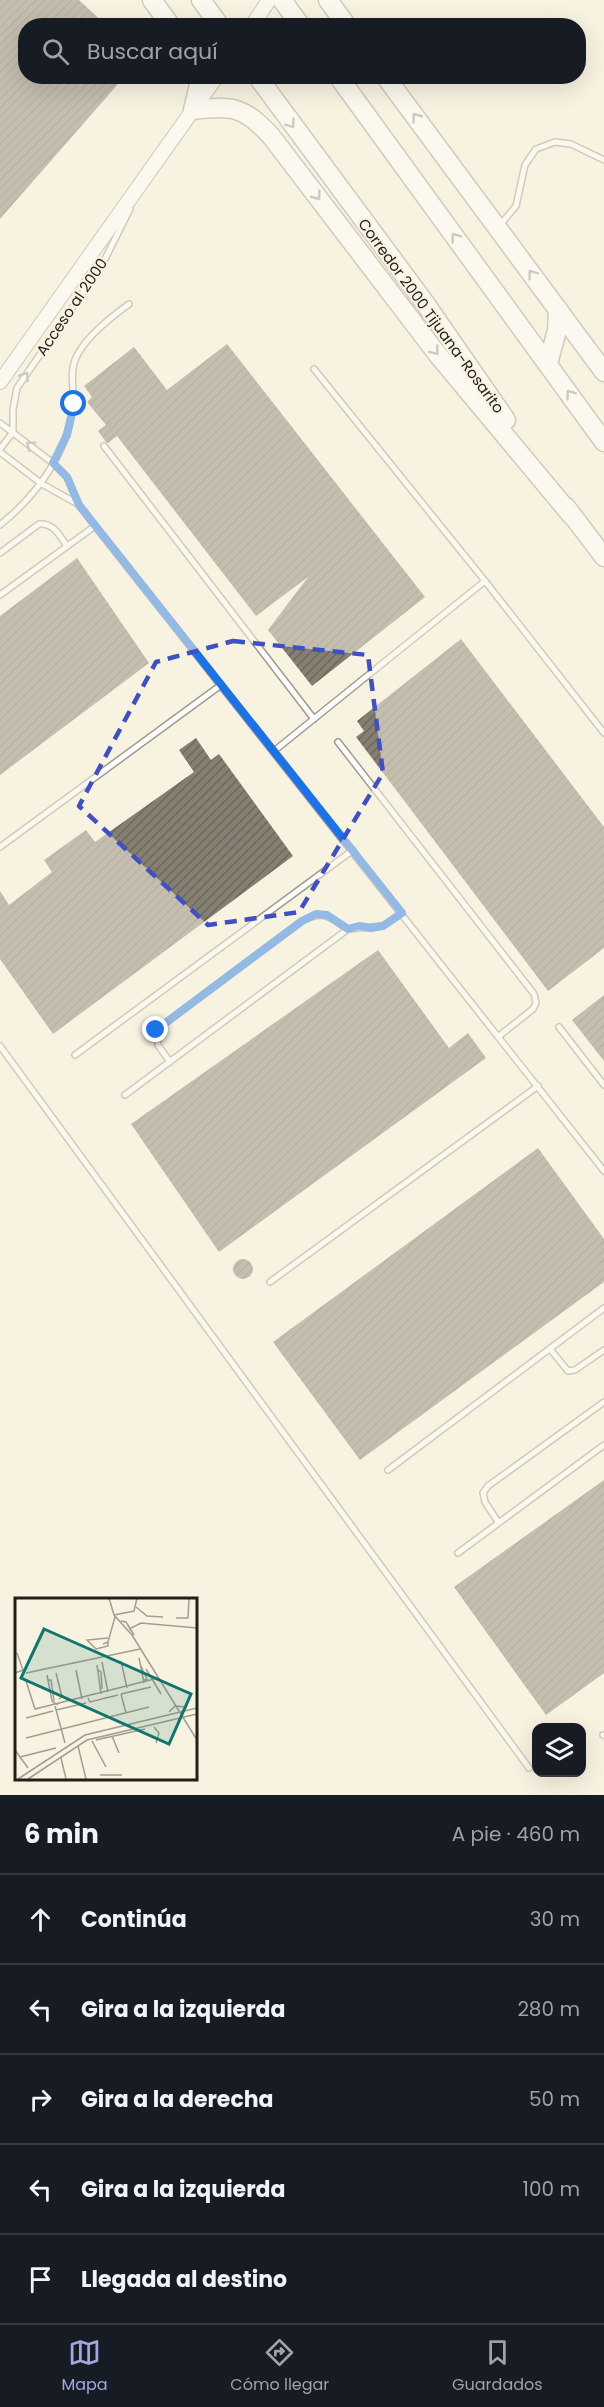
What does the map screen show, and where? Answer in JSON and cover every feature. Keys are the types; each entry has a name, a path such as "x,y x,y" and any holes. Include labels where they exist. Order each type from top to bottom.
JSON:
{"highway":[{"path":"152,0 165,18"},
{"path":"201,0 214,18"},
{"path":"328,0 341,18"},
{"path":"200,84 193,110 215,107 237,109 256,120 264,128 438,355 572,516"},
{"name":"Corredor 2000 Tijuana-Rosarito","path":"263,84 425,303 572,516 604,557"},
{"path":"344,84 604,442"},
{"path":"391,84 604,372"},
{"path":"548,364 557,330 558,309"}],"street":[{"path":"257,18 269,0"},
{"name":"Acceso al 2000","path":"0,382 143,184 211,84"}],"lane":[{"path":"498,228 516,206 525,165 536,149 555,142 572,144 604,160"},
{"name":"Acceso al 2000","path":"13,432 13,409 17,388 103,263 143,184"},
{"path":"0,525 42,484 67,435 74,404 72,377 75,360 104,322 129,304"},
{"path":"314,369 486,581 604,733"},
{"path":"0,423 53,463 67,477 79,505 95,526 604,1171"},
{"path":"13,432 0,451 42,484 79,505"},
{"path":"104,446 314,719"},
{"path":"0,553 39,524 48,524 54,528 67,546"},
{"path":"0,595 95,526"},
{"path":"274,751 486,581"},
{"path":"0,847 221,685"},
{"path":"338,742 534,994 537,1003 533,1009 499,1036"},
{"path":"75,1055 352,850"},
{"path":"125,1095 348,929 383,926 402,913"},
{"path":"170,1062 158,1045 156,1030 179,1012 302,921 316,914 327,915 348,929"},
{"path":"559,1027 604,1085"},
{"path":"0,1046 530,1768"},
{"path":"270,1282 538,1086"},
{"path":"388,1470 604,1308"},
{"path":"550,1349 568,1371 575,1370 604,1350"},
{"path":"498,1522 485,1502 483,1493 488,1486 604,1402"},
{"path":"458,1553 604,1444"}],"highlighted area":[{"path":"233,641 368,655 383,773 299,912 208,925 79,806 156,662"}],"building":[{"path":"0,0 79,0 98,18 18,18 18,84 118,84 0,219"},
{"path":"227,344 425,597 312,686 268,630 308,577 256,616 117,436 108,443 106,442 98,431 106,425 87,402 92,397 84,386 134,347 167,390"},
{"path":"77,558 149,663 0,775 0,616"},
{"path":"461,639 604,827 604,948 548,991 356,737 364,731 357,721"},
{"path":"196,738 211,760 219,754 293,856 53,1034 0,959 0,891 9,905 52,872 44,860 86,830 95,842 194,772 179,750"},
{"path":"378,950 449,1048 468,1033 486,1058 219,1252 131,1124"},
{"path":"604,995 604,1061 572,1020"},
{"path":"538,1148 604,1239 604,1282 360,1460 273,1342"},
{"path":"243,1259 250,1262 253,1269 250,1276 243,1279 236,1276 233,1269 236,1262"},
{"path":"604,1480 604,1673 546,1715 454,1587"}],"route":[{"path":"74,404 67,435 53,463 67,477 79,505 402,913 383,926 371,928 359,926 348,929 327,915 316,914 302,921 156,1030"}]}
